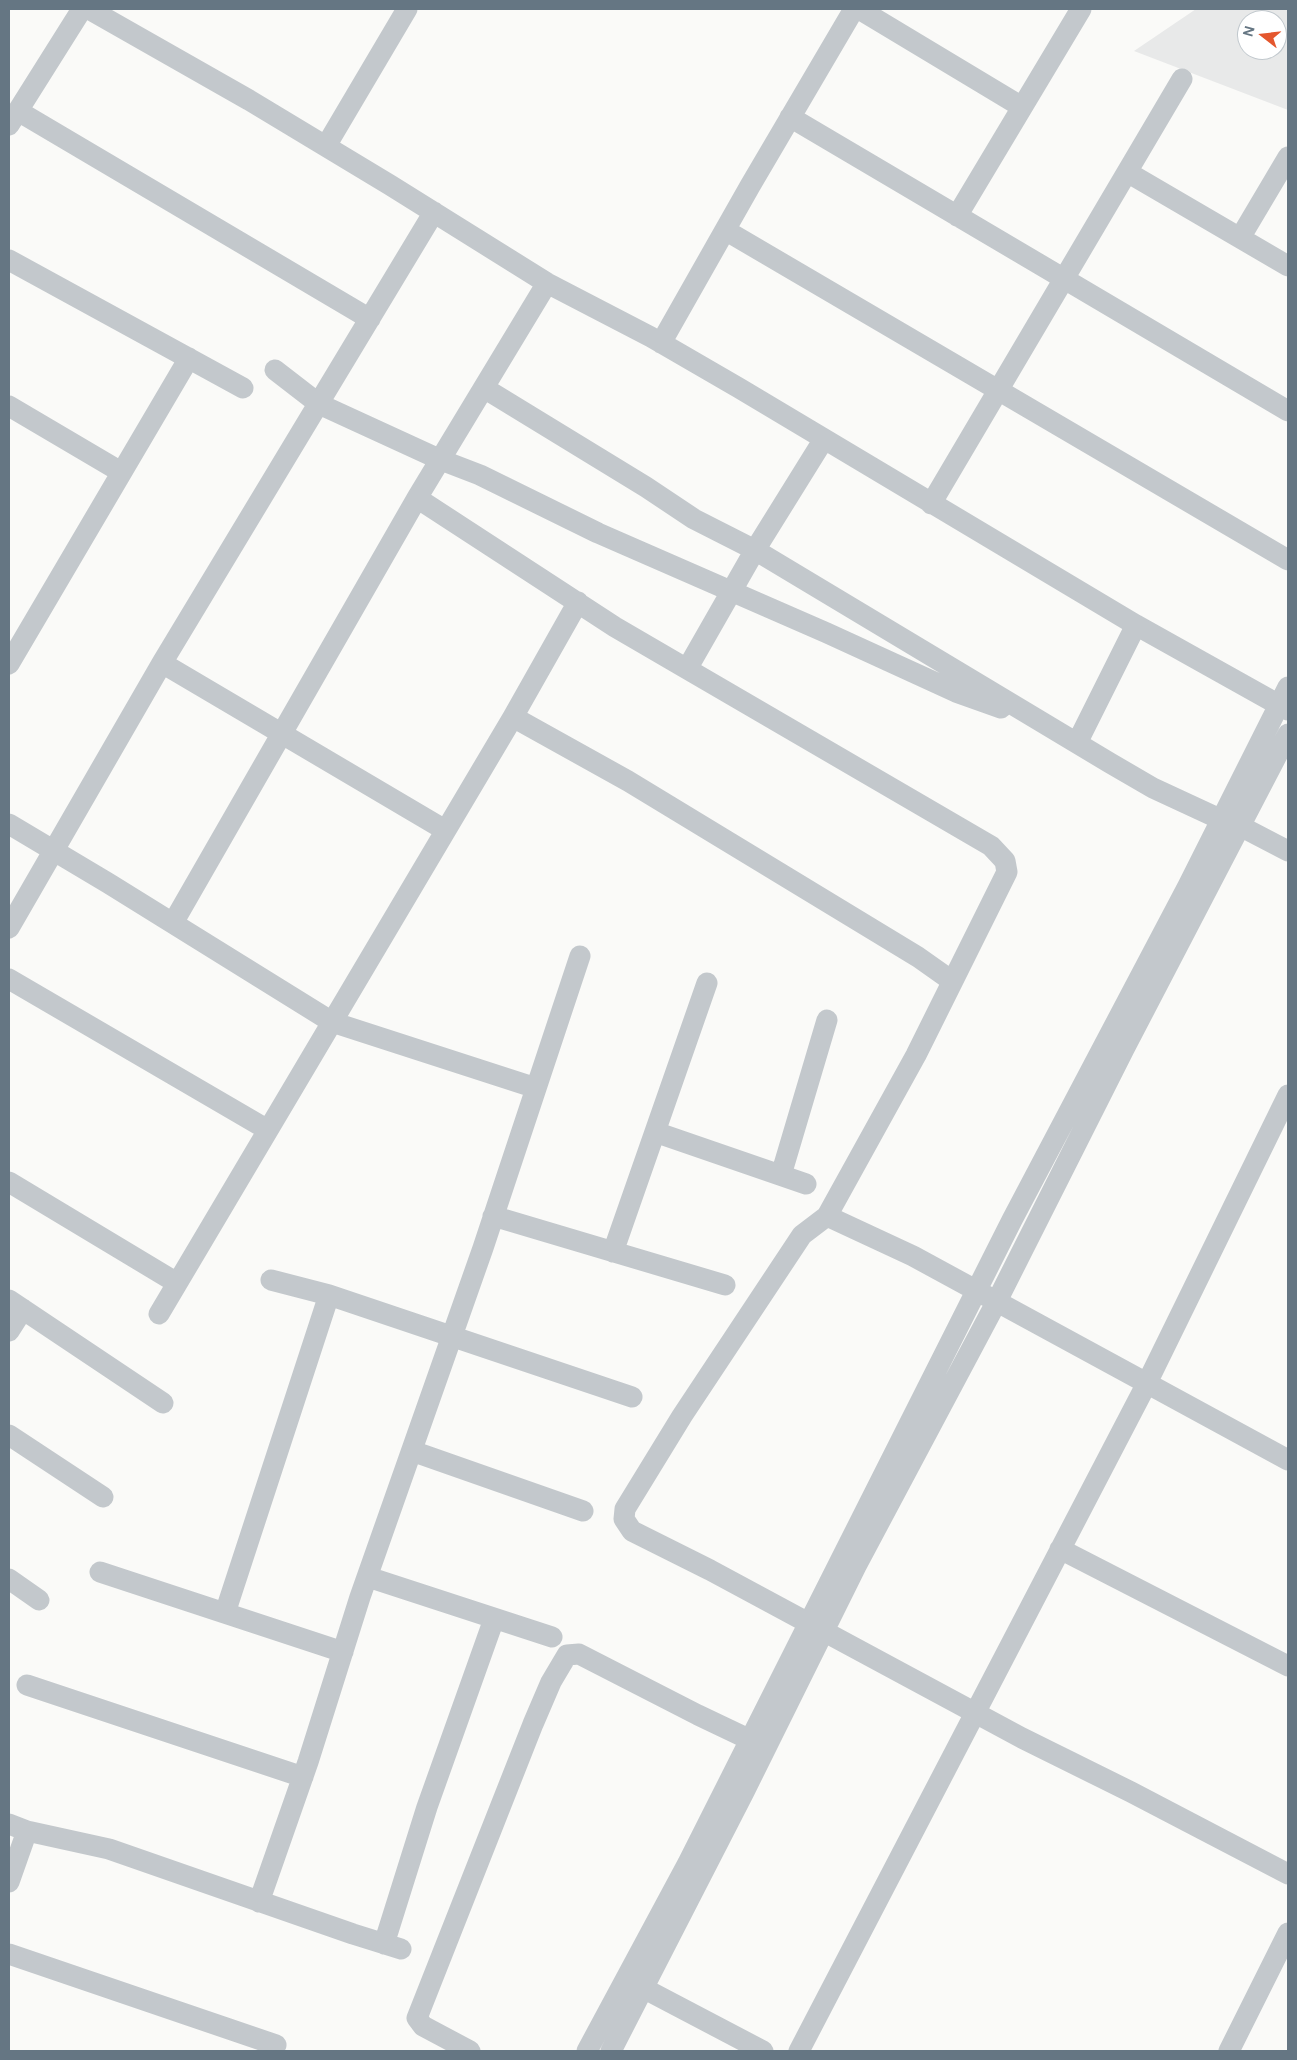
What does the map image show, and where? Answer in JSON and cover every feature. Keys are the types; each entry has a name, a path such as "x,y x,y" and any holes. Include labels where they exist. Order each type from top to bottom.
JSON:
{"street":[{"path":"82,9 13,118 370,319"},
{"path":"89,9 326,146 547,283 661,343 1136,626 1285,701 1231,823 997,1301 909,1464 816,1627"},
{"path":"326,146 406,9"},
{"path":"661,343 854,9"},
{"path":"859,9 1022,108"},
{"path":"957,216 1081,9"},
{"path":"931,504 1182,79"},
{"path":"790,117 1288,411"},
{"path":"1240,238 1288,157"},
{"path":"1127,172 1288,266"},
{"path":"9,928 162,663 434,212"},
{"path":"725,230 1288,560"},
{"path":"9,260 243,388"},
{"path":"173,923 418,498 547,283"},
{"path":"9,664 189,358"},
{"path":"275,370 319,404 441,460 480,475 598,533 956,692 1048,725"},
{"path":"484,388 646,487 694,519 755,550 1153,788 1288,851"},
{"path":"9,406 121,472"},
{"path":"687,669 755,550 824,439"},
{"path":"418,498 615,627 991,846 1005,861 1007,872 916,1055 827,1216 802,1235 682,1416 625,1509 624,1519 632,1531 710,1570 975,1713 1288,1874"},
{"path":"159,1314 513,717 578,602"},
{"path":"1077,743 1136,626"},
{"path":"162,663 445,830"},
{"path":"513,717 628,781 918,957 952,981"},
{"path":"611,2051 1012,1220 1231,823 1288,734"},
{"path":"9,824 332,1022 536,1088"},
{"path":"259,1902 303,1777 368,1577 452,1337 580,956"},
{"path":"9,979 268,1130"},
{"path":"613,1252 707,983"},
{"path":"781,1175 827,1020"},
{"path":"799,2051 1147,1383 1288,1095"},
{"path":"655,1132 806,1184"},
{"path":"9,1182 177,1283"},
{"path":"493,1216 725,1285"},
{"path":"827,1216 912,1256 1288,1460"},
{"path":"272,1280 329,1295 632,1396"},
{"path":"225,1613 329,1295"},
{"path":"9,1331 16,1305 163,1403"},
{"path":"9,1435 103,1497"},
{"path":"412,1450 583,1511"},
{"path":"1060,1549 1288,1666"},
{"path":"100,1572 343,1652"},
{"path":"368,1577 552,1637"},
{"path":"9,1579 39,1600"},
{"path":"9,1882 18,1828 109,1849 259,1902 393,1946 427,1807 494,1619"},
{"path":"470,2051 423,2026 417,2018 530,1732 551,1682 567,1655 579,1654 698,1716 758,1744"},
{"path":"27,1686 303,1777"},
{"path":"586,2051 688,1863 758,1744"},
{"path":"1228,2051 1288,1933"},
{"path":"9,1954 276,2045"},
{"path":"643,1988 763,2051"}],"shaded area":[{"path":"1196,9 1288,9 1288,110 1134,51"}]}
